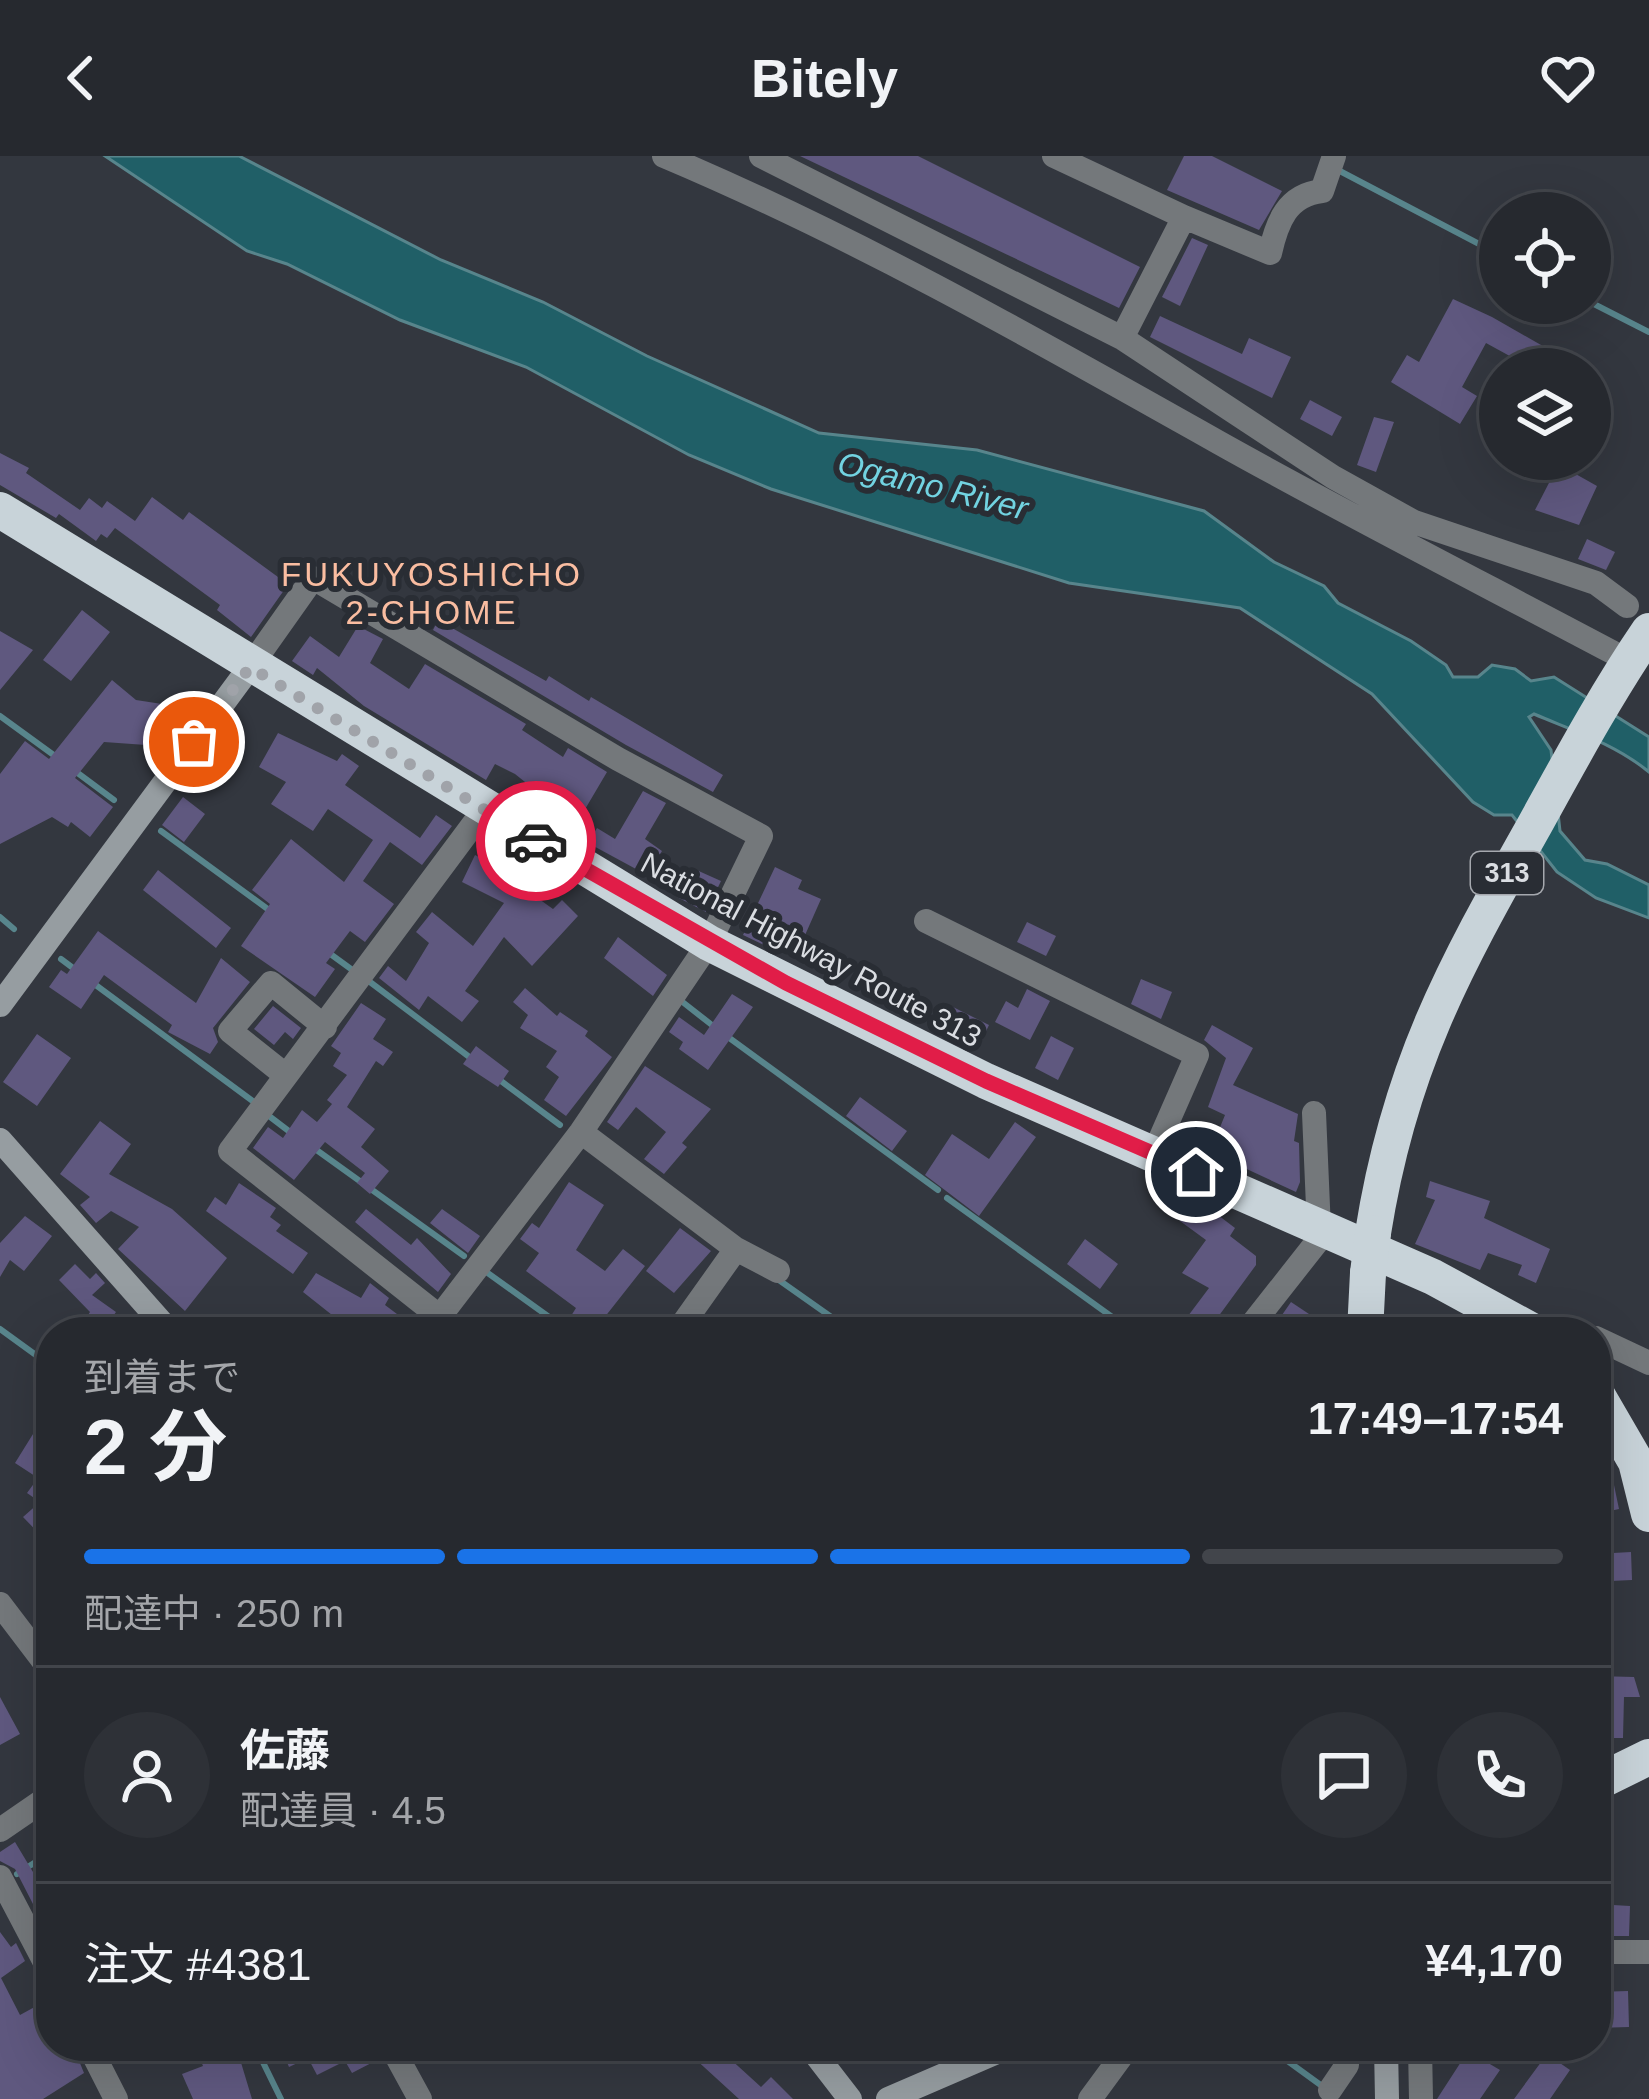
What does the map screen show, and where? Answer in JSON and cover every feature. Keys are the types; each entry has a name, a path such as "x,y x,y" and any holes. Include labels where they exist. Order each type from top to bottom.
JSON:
{"highway":[{"name":"National Highway Route 313","path":"0,510 484,810 709,943 986,1081 1154,1153 1498,1317"},
{"name":"313","path":"1366,1317 1367,1273 1392,1125 1412,1066 1445,989 1629,670 1638,619"},
{"path":"1611,1419 1636,1462 1649,1514"},
{"path":"1611,1776 1649,1757"}],"street":[{"path":"664,156 769,201 1009,323 1629,670"},
{"path":"761,156 1122,338 1334,477 1414,522 1596,583 1638,619"},
{"path":"1054,156 1270,254 1279,218 1304,193 1322,191 1334,156"},
{"path":"1122,338 1184,217"},
{"path":"0,1005 313,578 618,759 761,836 709,943 581,1132 439,1317"},
{"path":"426,1317 230,1150 484,810"},
{"path":"926,921 1197,1055 1154,1153"},
{"path":"284,1074 230,1031 271,982 325,1027"},
{"path":"1257,1317 1322,1232 1314,1113"},
{"path":"581,1132 736,1250 778,1271"},
{"path":"0,1140 157,1317"},
{"path":"688,1317 736,1250"},
{"path":"1611,1345 1649,1363"},
{"path":"0,1604 36,1651"},
{"path":"0,1830 36,1805"},
{"path":"0,1876 36,1945"},
{"path":"1611,1952 1649,1952"},
{"path":"96,2061 116,2099"},
{"path":"399,2061 420,2099"},
{"path":"821,2061 850,2099"},
{"path":"888,2099 976,2061"},
{"path":"1090,2099 1118,2061"},
{"path":"1330,2090 1347,2061"},
{"path":"1386,2061 1387,2099"},
{"path":"1420,2061 1421,2099"}],"water":[{"name":"Ogamo River","path":"105,156 239,156 441,260 543,302 647,356 819,433 977,450 1204,511 1274,562 1324,586 1338,603 1411,641 1446,665 1453,677 1478,677 1492,665 1515,669 1531,681 1554,677 1649,737 1649,772 1594,739 1534,714 1529,717 1551,750 1560,831 1585,860 1607,864 1649,885 1649,918 1596,898 1557,872 1512,815 1494,815 1473,802 1372,694 1240,608 1069,583 771,489 689,455 526,367 400,320 287,264 247,251"}],"building":[{"path":"800,156 918,156 1140,267 1119,308"},
{"path":"1184,156 1212,156 1282,191 1259,230 1167,190"},
{"path":"1192,238 1208,245 1180,306 1162,297"},
{"path":"1453,299 1479,311 1479,324 1504,324 1546,348 1495,348 1486,343 1479,348 1462,387 1477,396 1460,424 1391,382 1407,355 1419,362"},
{"path":"1160,316 1242,354 1249,338 1291,357 1272,398 1150,337"},
{"path":"1310,400 1342,417 1332,436 1300,419"},
{"path":"1374,417 1394,422 1376,472 1357,465"},
{"path":"0,453 29,468 26,473 80,510 89,498 102,508 107,501 135,521 152,497 183,520 189,512 278,577 284,569 294,576 251,637 217,610 220,605 115,528 107,538 101,534 96,541 59,514 56,518 0,485"},
{"path":"1550,480 1586,480 1597,486 1579,525 1535,510"},
{"path":"1587,539 1615,552 1606,570 1578,559"},
{"path":"82,610 110,632 71,681 43,660"},
{"path":"438,620 546,681 549,676 589,701 591,697 723,775 713,792 626,745 433,630"},
{"path":"358,626 383,639 370,663 409,689 425,664 526,724 522,730 563,757 568,748 607,772 584,811 590,814 579,832 528,802 535,790 515,774 495,764 486,780 364,706 317,668 313,675 292,661 310,636 339,657"},
{"path":"0,631 33,650 0,690"},
{"path":"112,680 136,700 188,708 160,746 104,742 75,778 113,807 90,837 71,822 68,827 52,817 0,844 0,774 25,741 49,759"},
{"path":"278,733 337,761 342,754 359,766 345,785 420,838 436,815 452,826 422,865 390,842 363,881 394,904 365,942 350,931 326,963 335,969 315,997 241,946 270,904 252,890 291,839 344,882 373,840 328,809 313,831 271,804 286,782 259,767"},
{"path":"643,791 666,803 645,839 662,851 647,875 588,843 597,828 615,839"},
{"path":"183,797 205,814 184,842 162,825"},
{"path":"475,855 513,874 511,879 553,909 562,900 578,916 532,966 504,937 465,991 479,1001 462,1022 428,996 419,1010 379,978 388,966 406,981 429,943 416,932 432,912 473,946 504,903 462,882"},
{"path":"775,867 802,880 798,889 821,899 802,942 790,936 781,953 743,935"},
{"path":"692,868 721,881 706,912 679,898"},
{"path":"158,870 231,928 216,948 143,890"},
{"path":"1027,922 1056,936 1046,956 1017,942"},
{"path":"98,931 196,1003 221,958 250,982 213,1028 218,1042 210,1054 168,1032 172,1025 104,975 81,1009 49,987 61,970 67,974"},
{"path":"618,937 667,975 653,996 604,958"},
{"path":"1141,979 1172,992 1161,1019 1131,1004"},
{"path":"525,988 557,1016 560,1012 588,1031 585,1036 612,1057 566,1116 544,1100 559,1077 546,1067 557,1051 520,1028 528,1015 513,1002"},
{"path":"1027,989 1050,1001 1030,1040 995,1022 1006,1001 1018,1008"},
{"path":"732,994 753,1007 708,1070 679,1049 683,1042 669,1032 679,1017 704,1035"},
{"path":"361,1003 386,1019 373,1039 393,1052 383,1066 376,1061 347,1107 375,1129 361,1147 389,1171 370,1194 357,1183 365,1173 325,1142 294,1180 253,1148 268,1127 283,1138 302,1110 317,1122 332,1104 327,1100 347,1075 333,1066 341,1053 331,1046"},
{"path":"949,1005 989,1025 978,1048 937,1028"},
{"path":"273,1006 301,1028 293,1039 285,1032 274,1045 254,1029"},
{"path":"1212,1025 1253,1048 1233,1085 1298,1114 1294,1141 1299,1143 1300,1182 1296,1192 1210,1152 1225,1115 1208,1107 1226,1058 1204,1040"},
{"path":"37,1034 71,1058 37,1106 3,1082"},
{"path":"1051,1036 1074,1048 1058,1080 1035,1068"},
{"path":"476,1046 509,1071 498,1087 463,1064"},
{"path":"645,1066 711,1109 664,1174 644,1159 666,1132 636,1107 618,1130 607,1122"},
{"path":"860,1097 907,1131 892,1151 846,1116"},
{"path":"100,1121 131,1144 109,1174 172,1209 227,1258 185,1311 118,1249 139,1227 111,1211 96,1223 80,1205 90,1197 60,1174"},
{"path":"1015,1122 1036,1137 979,1216 925,1175 952,1134 989,1159"},
{"path":"1430,1181 1490,1201 1484,1218 1550,1249 1536,1283 1518,1275 1522,1265 1488,1253 1480,1270 1415,1244 1435,1200 1426,1197"},
{"path":"569,1182 604,1205 576,1250 605,1271 623,1249 645,1266 605,1317 570,1317 576,1308 526,1271 539,1253 520,1239 532,1223 539,1228"},
{"path":"239,1183 276,1208 270,1217 281,1225 276,1231 308,1253 293,1274 206,1211 215,1197 226,1205"},
{"path":"1198,1198 1217,1207 1214,1212 1235,1228 1230,1236 1256,1256 1256,1265 1218,1317 1187,1317 1209,1288 1182,1273 1206,1240 1180,1221"},
{"path":"366,1209 411,1245 417,1238 451,1274 438,1292 355,1222"},
{"path":"442,1209 480,1236 468,1253 430,1223"},
{"path":"25,1216 52,1236 24,1271 10,1260 0,1277 0,1243"},
{"path":"680,1228 711,1251 674,1293 646,1271"},
{"path":"1085,1239 1118,1264 1100,1289 1067,1264"},
{"path":"75,1264 90,1279 96,1273 105,1283 92,1295 116,1312 112,1317 87,1317 90,1312 59,1280"},
{"path":"316,1273 361,1298 370,1283 389,1298 385,1305 401,1317 335,1317 303,1292"},
{"path":"1291,1302 1314,1317 1285,1317"},
{"path":"36,1429 36,1477 15,1463"},
{"path":"1611,1486 1619,1509 1611,1511"},
{"path":"36,1506 36,1530 23,1517"},
{"path":"1611,1546 1613,1553 1631,1552 1632,1580 1611,1581"},
{"path":"1611,1676 1634,1677 1640,1697 1624,1697 1623,1738 1611,1738"},
{"path":"0,1697 20,1734 0,1745"},
{"path":"15,1842 36,1877 36,1910 15,1869 0,1861 0,1852"},
{"path":"1611,1905 1630,1906 1629,1936 1611,1936"},
{"path":"0,1932 11,1947 16,1943 25,1961 1,1978 20,2015 36,2006 36,2061 79,2061 84,2073 43,2099 0,2099"},
{"path":"1628,1991 1629,2027 1611,2028 1611,1992"},
{"path":"201,2061 241,2061 252,2099 193,2099 182,2074 203,2066"},
{"path":"310,2061 345,2061 317,2075"},
{"path":"345,2061 375,2061 352,2073"},
{"path":"697,2061 732,2061 761,2087 771,2077 793,2099 739,2099"},
{"path":"1462,2061 1485,2061 1500,2070 1480,2099 1437,2099"},
{"path":"1542,2061 1557,2061 1570,2070 1550,2099 1514,2099"}],"waterway":[{"path":"1336,169 1479,244"},
{"path":"1611,313 1649,332"},
{"path":"0,716 55,756"},
{"path":"75,771 114,800"},
{"path":"161,831 269,910"},
{"path":"0,917 14,929"},
{"path":"329,953 351,969"},
{"path":"61,959 77,971"},
{"path":"370,982 472,1059"},
{"path":"93,983 254,1102"},
{"path":"680,1000 717,1029"},
{"path":"728,1037 938,1190"},
{"path":"497,1078 560,1125"},
{"path":"269,1116 290,1132"},
{"path":"311,1146 464,1256"},
{"path":"947,1198 1112,1317"},
{"path":"485,1271 549,1317"},
{"path":"776,1278 831,1317"},
{"path":"0,1329 36,1355"},
{"path":"17,1874 36,1862"},
{"path":"262,2061 281,2099"},
{"path":"1288,2061 1322,2086"}],"way so far":[{"path":"194,742 250,667 536,841"}],"district":[{"name":"FUKUYOSHICHO 2-CHOME","path":"432,593"}],"route":[{"path":"536,841 786,983 986,1081 1196,1172"}]}
